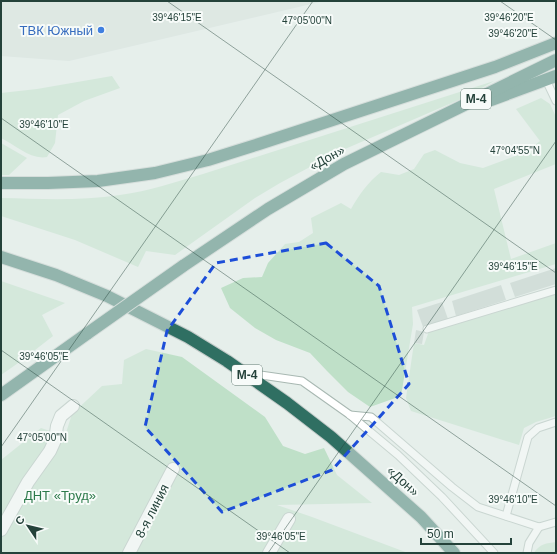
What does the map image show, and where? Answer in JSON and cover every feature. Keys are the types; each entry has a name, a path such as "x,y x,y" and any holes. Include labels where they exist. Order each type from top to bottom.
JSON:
{"highway":[{"path":"1,183 98,181 155,173 208,160 488,70 556,43"},
{"name":"«Дон»","path":"1,395 183,266 268,209 304,187 344,164 556,60"},
{"path":"395,139 497,97 551,78"},
{"name":"«Дон»","path":"1,257 56,275 107,296 188,337 243,372 287,403 331,437 421,516 454,553"}],"street":[{"path":"1,530 28,482 50,451 55,440 57,426 61,416 73,406"},
{"name":"8-я линия","path":"129,553 173,469"},
{"path":"269,553 289,519"}],"lane":[{"path":"551,78 556,101"},
{"path":"427,329 556,290"},
{"path":"243,372 302,381 350,415 398,455 436,491 494,553"},
{"path":"350,415 371,417 452,487 478,507 501,516 506,516 539,527 556,522"},
{"path":"506,516 528,437 538,428 556,422"},
{"path":"527,553 529,543 539,527"}],"highlighted area":[{"path":"326,243 379,286 409,384 332,470 222,512 145,427 167,331 216,263"}],"shaded area":[{"name":"ТВК Южный","path":"3,1 324,1 69,61 1,56 1,4"}],"green space":[{"path":"112,76 120,88 84,101 58,115 55,143 47,157 29,154 1,138 1,93 37,89"},
{"path":"494,81 468,96 338,152 280,183 255,198 175,255 146,251 138,267 75,240 1,216 1,198 91,198 120,195 152,189"},
{"path":"541,98 550,104 556,117 556,164 494,189 511,259 556,243 556,264 412,307 413,324 401,396 370,407 348,392 310,353 276,340 255,328 230,308 221,288 243,278 262,277 268,263 285,244 299,242 313,233 311,218 341,203 351,209 364,189 381,172 399,175 414,169 424,154 435,150 460,163 483,168 526,152 540,141 516,109"},
{"path":"1,143 27,158 9,175 1,175"},
{"path":"1,281 65,303 42,315 53,336 1,375"},
{"path":"556,293 556,416 536,422 524,428 519,445 411,411 406,398 414,343 424,345 429,331"},
{"name":"ДНТ «Труд»","path":"146,349 182,357 265,417 283,446 305,454 324,448 337,475 372,503 277,505 408,553 1,553 1,460 41,428 65,436 72,414 102,386 122,384 124,360"},
{"path":"556,542 556,553 534,553 541,546"}],"building":[{"path":"556,268 556,284 515,297 510,283"},
{"path":"501,285 506,300 456,316 452,301"},
{"path":"442,302 448,319 423,327 417,310"},
{"path":"416,330 424,332 422,344 414,343"}],"place":[{"name":"ТВК Южный","path":"101,30"}]}
